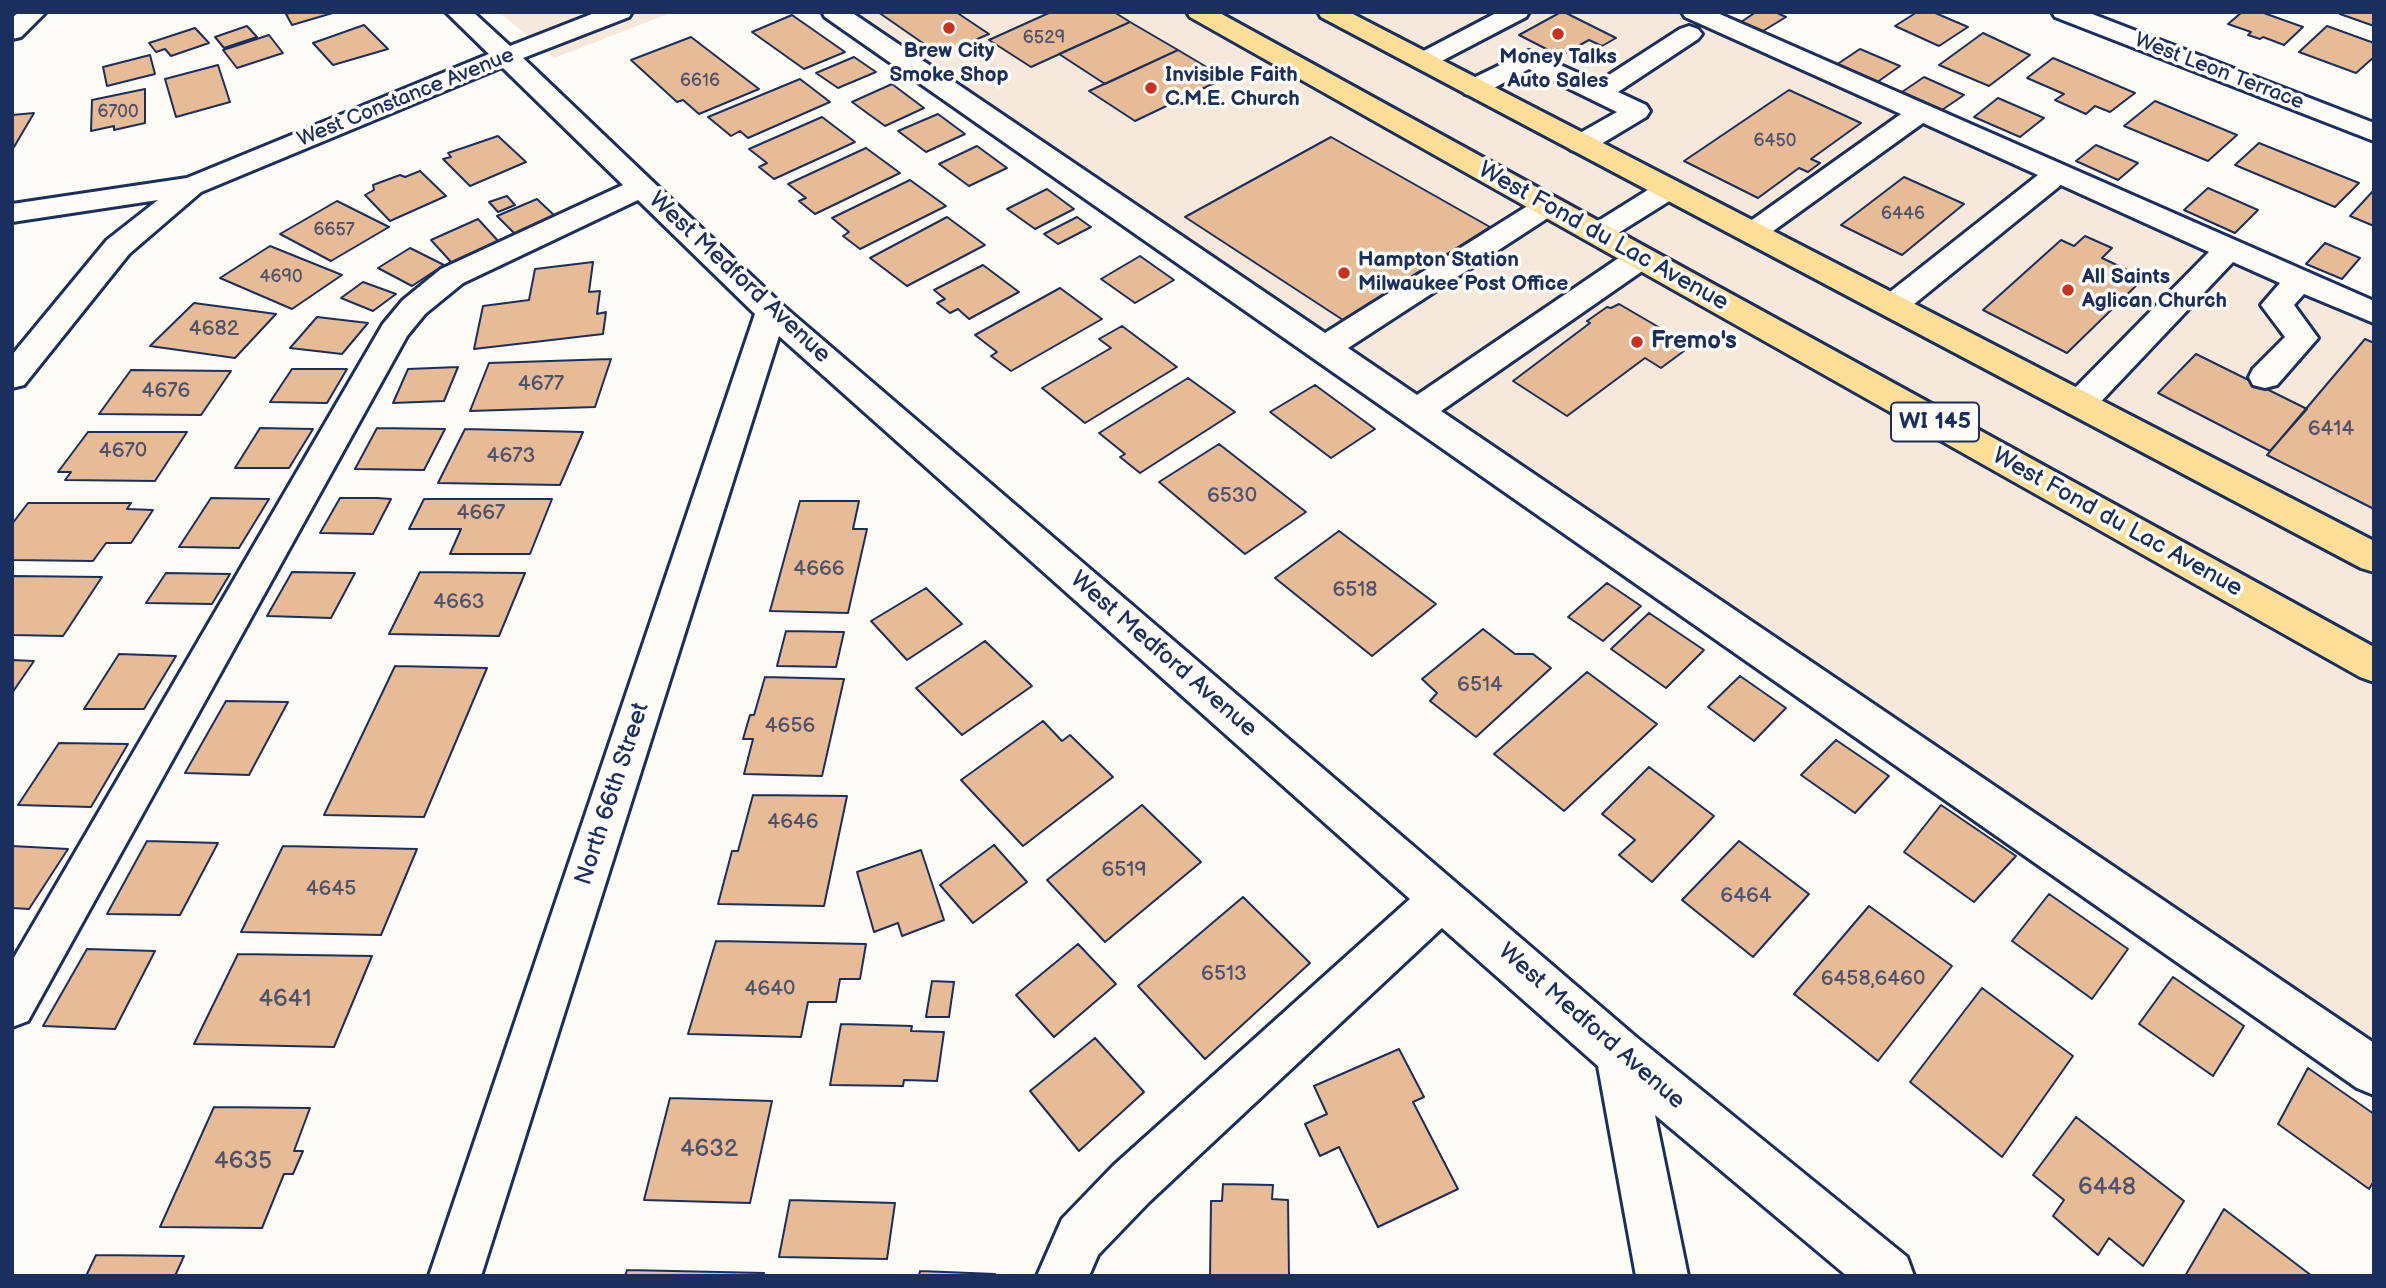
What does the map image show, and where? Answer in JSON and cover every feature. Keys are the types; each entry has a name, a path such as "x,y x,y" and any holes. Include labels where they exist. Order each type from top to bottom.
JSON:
{"main road":[{"name":"West Fond du Lac Avenue","path":"1199,12 2374,666"},
{"path":"1330,12 2374,558"}],"street":[{"path":"12,32 34,12"},
{"name":"West Medford Avenue","path":"458,12 771,312 1619,1054 1888,1276"},
{"name":"West Constance Avenue","path":"192,186 506,56 583,18 620,12"},
{"path":"834,12 2374,1071"},
{"path":"1457,12 1487,27"},
{"path":"1423,61 1517,12"},
{"name":"West Leon Terrace","path":"2064,12 2374,133"},
{"path":"1599,93 1691,23 1921,113 2374,313"},
{"path":"1474,88 1530,60 1637,111 1581,144"},
{"path":"1752,233 1921,113"},
{"path":"1892,306 2058,173"},
{"path":"12,213 192,186"},
{"path":"12,377 118,247 192,186"},
{"path":"12,1005 394,331 414,307 452,276 642,187"},
{"path":"1597,234 1669,189"},
{"path":"1324,349 1547,206"},
{"path":"2079,404 2229,249"},
{"path":"1416,412 1640,258"},
{"path":"2265,377 2302,338 2277,305 2298,280"},
{"name":"North 66th Street","path":"455,1276 771,312"},
{"path":"1063,1276 1080,1237 1131,1184 1442,899"},
{"path":"1619,1054 1662,1276"}],"shaded area":[{"path":"499,12 673,12 554,58"},
{"path":"836,12 1701,12 2374,307 2374,1076"}],"building":[{"path":"336,12 292,25 286,14"},
{"path":"878,12 956,12 989,34 940,55"},
{"path":"1051,12 1114,12 1130,22 1031,67 989,40"},
{"path":"1561,12 1616,38 1602,46 1589,40 1560,56 1519,35"},
{"path":"1756,12 1775,12 1786,17 1763,31 1741,22"},
{"path":"1917,12 1933,12 1968,27 1939,46 1895,26"},
{"path":"2242,12 2261,12 2303,27 2284,45 2248,35 2251,32 2228,24"},
{"path":"2374,12 2374,26 2340,14"},
{"path":"792,15 845,52 804,69 752,32"},
{"path":"1130,22 1178,50 1105,84 1059,54"},
{"path":"364,25 388,49 333,65 313,43"},
{"path":"247,26 257,37 224,48 215,37"},
{"path":"2327,26 2374,43 2374,57 2356,73 2299,52"},
{"path":"195,28 209,43 171,56 165,49 156,52 149,43"},
{"path":"1983,33 2030,55 1989,86 1939,65"},
{"path":"269,35 283,53 237,68 223,50"},
{"path":"691,37 759,89 699,114 683,100 677,102 631,60"},
{"path":"1860,49 1900,66 1876,83 1836,65"},
{"name":"Invisible Faith C.M.E. Church","path":"1178,50 1225,78 1135,121 1089,91"},
{"path":"150,55 155,74 107,86 103,67"},
{"path":"854,57 876,72 838,88 816,73"},
{"path":"2053,58 2135,93 2110,112 2095,106 2086,114 2055,100 2064,94 2027,78"},
{"path":"218,65 230,102 176,117 165,79"},
{"path":"1924,77 1964,95 1942,110 1902,92"},
{"path":"800,79 830,102 748,138 740,131 731,136 708,117"},
{"path":"892,84 924,108 885,126 852,102"},
{"path":"145,89 145,123 114,130 114,126 91,131 92,100"},
{"path":"1789,90 1861,123 1811,159 1820,163 1808,172 1799,168 1758,198 1684,161"},
{"path":"1998,98 2044,118 2020,137 1974,117"},
{"path":"2155,101 2237,135 2208,161 2124,126"},
{"path":"34,113 14,147 12,147 12,115"},
{"path":"938,114 965,134 926,152 898,131"},
{"path":"822,117 855,142 774,179 759,167 767,163 749,149"},
{"path":"498,136 526,162 470,186 443,159 451,157 448,153"},
{"name":"Hampton Station Milwaukee Post Office","path":"1331,137 1490,227 1343,320 1185,217"},
{"path":"2259,143 2359,183 2335,207 2235,165"},
{"path":"2096,145 2138,163 2118,180 2076,161"},
{"path":"977,146 1007,168 969,186 939,164"},
{"path":"866,148 900,173 815,214 799,201 806,198 788,184"},
{"path":"420,171 446,196 390,221 365,195 374,190 373,185"},
{"path":"1904,177 1964,204 1902,255 1841,225"},
{"path":"910,180 946,206 860,249 843,236 849,232 832,218"},
{"path":"2208,188 2258,210 2235,233 2184,210"},
{"path":"1047,189 1074,209 1035,229 1007,209"},
{"path":"2374,191 2374,226 2350,216"},
{"path":"507,196 515,205 498,212 489,202"},
{"path":"537,199 557,218 517,236 497,216"},
{"path":"337,201 389,227 331,261 280,234"},
{"path":"947,217 985,245 907,286 870,258"},
{"path":"1077,217 1091,227 1058,244 1044,234"},
{"path":"478,219 500,243 452,263 431,240"},
{"name":"All Saints Aglican Church","path":"2085,236 2112,248 2102,258 2144,278 2067,353 1983,310 2061,240 2074,246"},
{"path":"2325,243 2360,258 2342,279 2306,264"},
{"path":"270,246 342,275 292,309 220,278"},
{"path":"410,248 444,265 412,286 378,268"},
{"path":"1140,256 1174,280 1135,303 1101,279"},
{"path":"593,262 589,292 600,291 597,314 606,312 603,334 474,349 483,306 529,300 535,269"},
{"path":"983,265 1019,292 969,319 958,309 950,313 937,303 945,299 934,290"},
{"path":"363,282 396,294 373,311 341,298"},
{"path":"1060,288 1102,319 1011,371 991,356 997,352 975,335"},
{"path":"194,303 276,314 235,358 150,346"},
{"path":"1619,304 1679,339 1675,344 1684,351 1661,368 1645,358 1567,416 1513,381 1590,323 1587,321 1607,307"},
{"path":"317,317 368,323 342,354 290,348"},
{"path":"1122,326 1177,367 1085,423 1042,388 1111,348 1099,339"},
{"path":"2365,339 2374,343 2374,509 2267,455"},
{"path":"2196,354 2307,409 2270,451 2158,393"},
{"path":"611,359 595,407 470,411 489,363"},
{"path":"458,367 444,401 393,403 408,369"},
{"path":"292,369 347,369 327,403 270,402"},
{"path":"131,370 231,371 201,415 99,414"},
{"path":"1188,378 1235,412 1140,473 1120,457 1125,454 1099,433"},
{"path":"1315,385 1375,429 1331,458 1270,412"},
{"path":"260,428 313,429 289,468 235,468"},
{"path":"377,428 445,429 424,470 355,469"},
{"path":"465,429 583,432 560,485 438,483"},
{"path":"88,432 187,432 155,481 65,480 71,472 58,472"},
{"path":"1219,444 1306,512 1245,554 1159,482"},
{"path":"211,498 269,499 239,548 179,547"},
{"path":"340,498 391,499 373,534 320,533"},
{"path":"424,499 552,499 530,554 450,554 461,529 409,529"},
{"path":"800,501 859,501 853,529 867,529 848,613 770,611"},
{"path":"28,503 131,503 127,509 153,510 131,543 106,543 93,561 12,560 12,524"},
{"path":"1339,531 1436,604 1372,656 1275,578"},
{"path":"292,572 355,573 331,618 267,616"},
{"path":"420,572 525,573 499,636 389,634"},
{"path":"166,573 230,574 212,604 146,603"},
{"path":"12,576 102,577 63,636 12,635"},
{"path":"1607,583 1641,606 1603,641 1568,617"},
{"path":"926,588 962,624 907,660 871,621"},
{"path":"1649,613 1704,650 1666,688 1611,649"},
{"path":"1483,629 1515,654 1533,654 1551,668 1476,737 1430,701 1437,693 1422,679"},
{"path":"786,631 844,632 836,667 777,666"},
{"path":"985,641 1032,686 962,735 916,688"},
{"path":"119,654 176,656 144,709 84,709"},
{"path":"12,660 34,661 12,693"},
{"path":"395,666 487,668 424,817 324,815"},
{"path":"1587,672 1657,724 1564,811 1494,754"},
{"path":"1740,676 1786,708 1754,741 1708,707"},
{"path":"765,677 844,679 822,776 744,774 753,739 743,739 750,715 754,715"},
{"path":"226,701 288,702 249,775 185,773"},
{"path":"1043,721 1062,741 1070,735 1113,777 1023,846 961,780"},
{"path":"1836,740 1889,776 1855,813 1801,775"},
{"path":"59,743 128,744 91,807 18,805"},
{"path":"1649,767 1714,816 1652,882 1619,855 1635,840 1602,814"},
{"path":"753,795 847,796 824,906 718,904 732,851 738,851"},
{"path":"1142,805 1201,862 1105,942 1047,880"},
{"path":"1941,805 2016,856 1974,902 1904,852"},
{"path":"147,841 218,843 180,915 107,914"},
{"path":"1739,841 1809,894 1753,957 1682,900"},
{"path":"994,845 1027,882 973,923 940,885"},
{"path":"12,846 68,849 29,909 12,908"},
{"path":"283,846 417,849 381,935 241,932"},
{"path":"921,850 944,920 902,936 898,923 874,932 857,872"},
{"path":"2049,894 2128,949 2092,999 2012,941"},
{"path":"1243,897 1310,963 1205,1059 1138,986"},
{"path":"1869,906 1952,966 1878,1061 1794,994"},
{"path":"716,941 866,944 860,979 840,979 836,1002 808,1002 801,1037 688,1034"},
{"path":"1078,944 1116,984 1054,1037 1016,995"},
{"path":"87,949 155,951 115,1029 43,1026"},
{"path":"238,954 372,956 334,1047 194,1044"},
{"path":"2173,977 2244,1026 2213,1076 2139,1024"},
{"path":"932,981 954,982 949,1017 926,1017"},
{"path":"1982,988 2073,1056 2002,1157 1910,1082"},
{"path":"841,1024 912,1026 911,1031 944,1032 937,1081 904,1080 903,1086 830,1085"},
{"path":"1095,1038 1144,1092 1079,1151 1030,1091"},
{"path":"1399,1049 1424,1097 1413,1102 1458,1189 1378,1227 1339,1147 1320,1156 1305,1124 1327,1114 1314,1086"},
{"path":"2308,1068 2374,1114 2374,1181 2369,1189 2278,1124"},
{"path":"670,1098 772,1101 750,1203 644,1200"},
{"path":"214,1107 310,1108 294,1151 303,1151 293,1174 284,1174 262,1228 160,1227"},
{"path":"2076,1117 2184,1201 2143,1266 2109,1238 2098,1255 2053,1216 2064,1200 2033,1175"},
{"path":"1223,1184 1273,1185 1272,1199 1288,1200 1289,1276 1210,1276 1211,1201 1222,1201"},
{"path":"790,1200 895,1203 887,1259 779,1257"},
{"path":"2224,1209 2312,1276 2185,1276"},
{"path":"96,1255 184,1256 175,1276 86,1276"},
{"path":"627,1270 764,1273 764,1276 625,1276"},
{"path":"920,1271 995,1274 919,1276"}],"place":[{"name":"Brew City Smoke Shop","path":"949,28"},
{"name":"Money Talks Auto Sales","path":"1558,34"},
{"name":"Invisible Faith C.M.E. Church","path":"1151,88"},
{"name":"Hampton Station Milwaukee Post Office","path":"1344,273"},
{"name":"All Saints Aglican Church","path":"2068,290"},
{"name":"Fremo's","path":"1637,342"}]}
